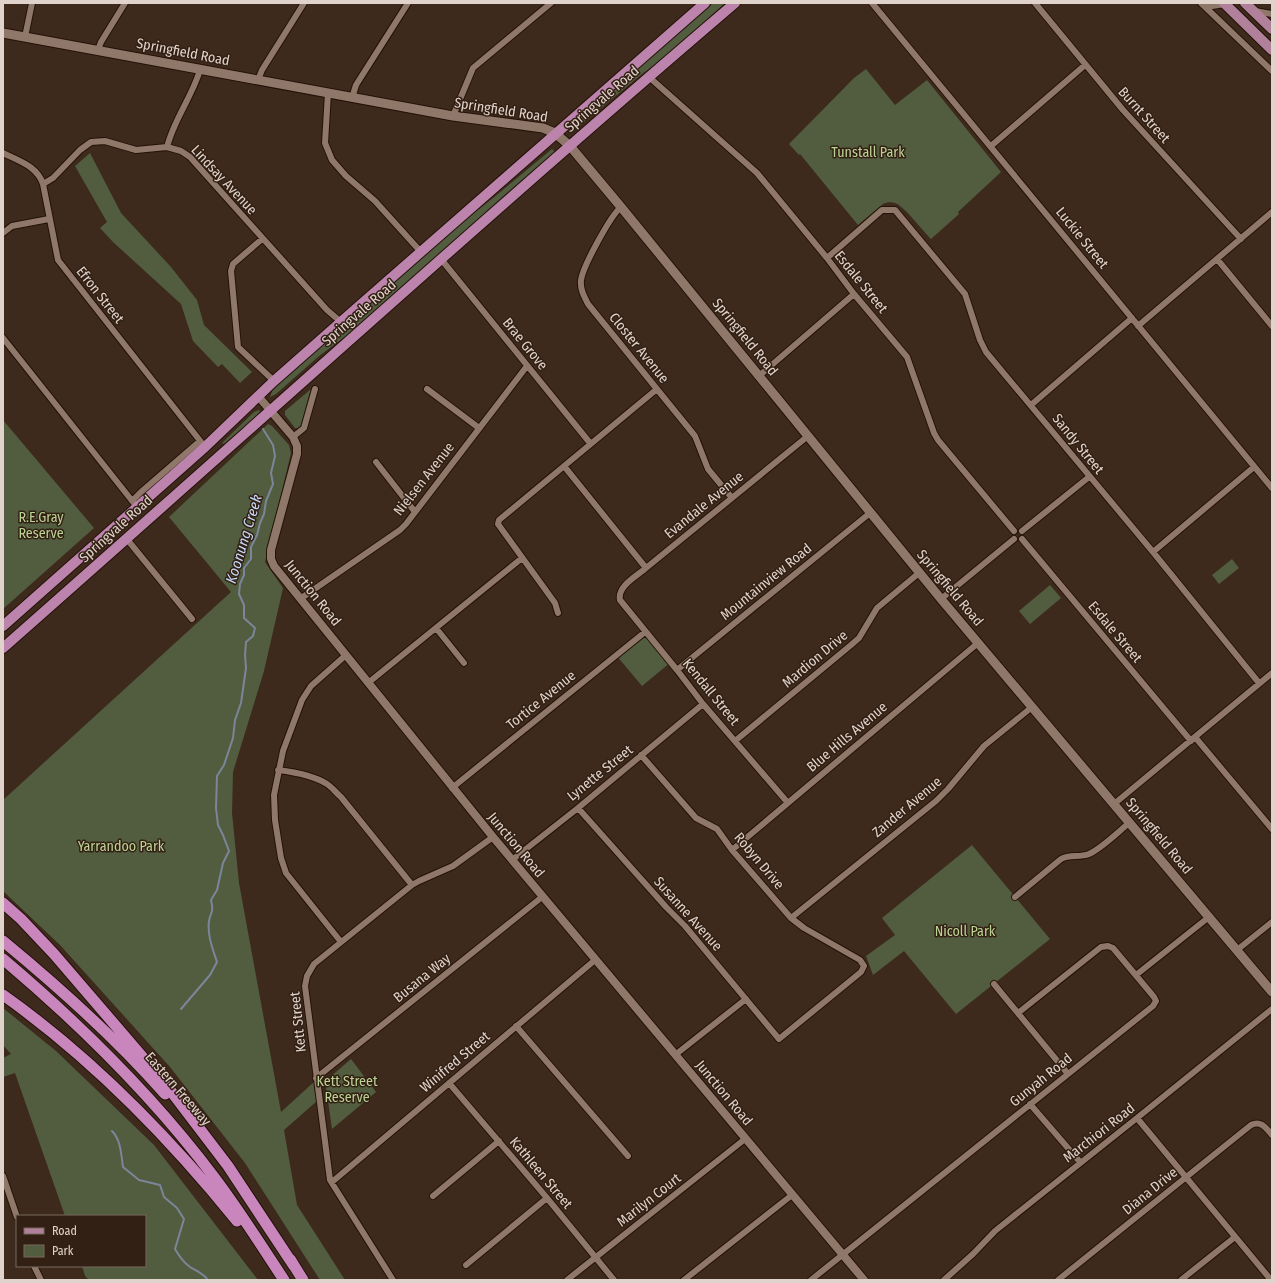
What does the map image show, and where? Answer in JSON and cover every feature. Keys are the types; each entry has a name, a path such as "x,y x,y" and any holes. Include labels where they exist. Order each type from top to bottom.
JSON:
{"highway":[{"name":"Springvale Road","path":"3,626 135,504 555,133 705,3"},
{"name":"Springvale Road","path":"3,648 270,410 735,3"},
{"path":"3,903 54,954 164,1082 228,1166 294,1266"},
{"name":"Eastern Freeway","path":"3,941 78,1005 159,1088 230,1175 261,1216 303,1280"},
{"name":"Eastern Freeway","path":"3,959 87,1034 164,1117 218,1183 284,1280"},
{"path":"3,995 78,1054 142,1115 205,1183 284,1280"}],"main road":[{"path":"1245,3 1272,29"},
{"path":"1225,4 1272,50"},
{"name":"Springfield Road","path":"3,33 453,116 527,125 543,128 555,133 570,146 621,207 919,573 1272,992"}],"street":[{"path":"25,37 32,3"},
{"path":"98,50 101,42 125,3"},
{"path":"258,80 262,70 304,3"},
{"path":"352,98 356,85 408,3"},
{"path":"453,116 472,68 551,3"},
{"name":"Luckie Street","path":"872,3 1272,488"},
{"name":"Burnt Street","path":"1034,3 1123,110 1241,239"},
{"path":"1202,4 1212,6 1225,4"},
{"path":"1202,4 1271,70"},
{"path":"1254,11 1272,14"},
{"path":"991,146 1085,65"},
{"path":"43,184 53,178 80,150 91,142 105,141 136,150 167,146 169,136 200,70"},
{"name":"Esdale Street","path":"649,77 757,173 827,258 854,294 907,357 934,433 938,440 1014,531"},
{"path":"328,93 325,143 332,160 346,176 375,201 421,252"},
{"name":"Lindsay Avenue","path":"167,146 181,151 190,157 327,310 341,322"},
{"name":"Efron Street","path":"3,153 36,171 41,177 56,254 62,266 203,444"},
{"name":"Closter Avenue","path":"621,207 614,214 585,268 581,281 582,292 588,304 695,436 708,469 732,498"},
{"name":"Sandy Street","path":"827,258 882,210 895,210 965,294 980,340 986,352 1153,552 1259,683"},
{"path":"1138,326 1272,212"},
{"path":"3,232 12,226 49,219"},
{"path":"262,238 233,264 231,271 238,347 274,381"},
{"path":"1217,259 1272,326"},
{"name":"Brae Grove","path":"441,260 590,443"},
{"path":"759,376 854,294"},
{"path":"1031,405 1132,318"},
{"path":"3,338 135,504"},
{"name":"Nielsen Avenue","path":"300,599 400,530 527,366"},
{"path":"258,396 293,437 304,428 315,389"},
{"path":"427,389 479,428"},
{"path":"558,613 555,603 498,524 499,520 657,389"},
{"name":"Evandale Avenue","path":"619,595 622,589 646,568 808,436"},
{"name":"Junction Road","path":"293,437 297,446 297,454 271,550 271,559 274,566 493,838 864,1280"},
{"path":"376,462 415,512"},
{"path":"564,466 646,568"},
{"path":"1153,552 1254,467"},
{"path":"1014,539 1012,536 1014,531 1022,531 1089,477"},
{"name":"Mountainview Road","path":"677,670 870,513"},
{"path":"1014,539 1017,541 1022,539 1022,531"},
{"path":"126,538 192,619"},
{"path":"941,599 1014,539"},
{"name":"Esdale Street","path":"1022,539 1272,829"},
{"path":"368,683 522,558"},
{"name":"Mardion Drive","path":"735,741 859,638 877,608 919,573"},
{"name":"Kendall Street","path":"619,595 620,600 703,704 788,803"},
{"path":"436,628 464,663"},
{"name":"Tortice Avenue","path":"452,788 645,632"},
{"name":"Blue Hills Avenue","path":"732,850 978,642"},
{"path":"341,942 286,873 281,858 275,820 274,795 282,751 302,700 311,686 346,655"},
{"path":"1114,804 1272,673"},
{"name":"Lynette Street","path":"512,860 578,808 703,704"},
{"name":"Zander Avenue","path":"791,918 936,801 984,746 1032,707"},
{"name":"Robyn Drive","path":"641,755 696,818 717,829 732,850 791,918 804,928 860,960 864,966 861,972 779,1039"},
{"path":"278,770 314,778 328,784 341,797 412,885"},
{"name":"Susanne Avenue","path":"578,808 666,907 685,926 779,1039"},
{"path":"1015,897 1061,860 1069,856 1082,856 1092,852 1129,823"},
{"name":"Kett Street","path":"393,1280 330,1180 305,986 307,976 314,964 412,885 453,866 493,838"},
{"name":"Busana Way","path":"316,1078 542,897"},
{"path":"1136,976 1209,917"},
{"path":"1237,950 1272,922"},
{"name":"Gunyah Road","path":"811,1280 1153,1006 1156,1001 1113,948 1108,946 1101,947 1018,1014"},
{"name":"Winifred Street","path":"332,1182 595,960"},
{"path":"994,984 1068,1074"},
{"path":"675,1055 746,999"},
{"name":"Marchiori Road","path":"944,1280 995,1231 1272,1009"},
{"path":"516,1026 628,1156"},
{"name":"Kathleen Street","path":"449,1083 547,1198 614,1280"},
{"path":"1030,1104 1080,1162"},
{"path":"1137,1118 1271,1280"},
{"name":"Diana Drive","path":"1058,1280 1251,1125 1257,1123 1263,1126 1272,1136"},
{"name":"Marilyn Court","path":"567,1280 745,1139"},
{"path":"433,1196 499,1141"},
{"path":"3,1176 16,1215"},
{"path":"684,1280 792,1195"},
{"path":"466,1264 547,1198"},
{"path":"1182,1280 1235,1237"},
{"path":"34,1267 41,1280"}],"green space":[{"path":"713,3 725,3 668,55 642,74 577,128 574,124"},
{"name":"Tunstall Park","path":"866,69 895,105 927,80 1001,172 958,212 959,214 931,239 899,205 895,203 883,204 858,225 800,154 799,155 789,144 854,78"},
{"path":"552,149 555,152 354,330 319,356 276,394 270,397 273,389 454,229"},
{"path":"90,153 121,213 171,267 197,300 204,325 252,372 240,383 222,364 218,367 193,341 181,304 113,242 100,228 107,222 75,166"},
{"path":"311,389 301,425 298,428 295,428 285,415 285,411"},
{"path":"260,411 256,417 224,444 222,443 254,412"},
{"name":"R.E.Gray Reserve","path":"3,420 94,528 3,609"},
{"name":"Yarrandoo Park","path":"268,424 272,426 289,445 291,453 265,562 283,588 264,671 233,772 232,813 239,883 281,1112 315,1081 317,1101 284,1130 297,1205 345,1280 320,1280 245,1163 170,1067 60,945 3,891 3,800 231,592 169,517"},
{"path":"1232,559 1239,568 1219,584 1212,575"},
{"path":"1050,585 1061,598 1030,624 1019,611"},
{"path":"645,632 671,662 642,686 616,655"},
{"name":"Nicoll Park","path":"972,845 1050,939 956,1014 904,951 873,975 866,956 895,935 882,918"},
{"path":"3,1008 56,1051 154,1145 258,1280 89,1280 85,1276 82,1267 146,1267 146,1215 65,1215 15,1073 3,1077 3,1058 11,1054 3,1045"},
{"name":"Kett Street Reserve","path":"351,1059 376,1092 332,1129 326,1087 329,1078"}],"waterway":[{"name":"Koonung Creek","path":"181,1009 210,975 217,962 209,932 209,921 212,910 211,900 217,890 223,863 229,851 218,825 216,808 217,776 224,765 233,738 235,720 241,703 246,668 246,642 253,636 255,628 244,618 244,605 239,594 240,584 244,575 244,568 251,559 251,547 257,535 264,514 266,501 273,484 271,473 275,456 273,445 263,429"},
{"name":"Koonung Creek","path":"112,1131 119,1143 123,1167 139,1180 160,1185 164,1197 177,1208 184,1219 175,1249 185,1263 202,1274 208,1280"}]}
